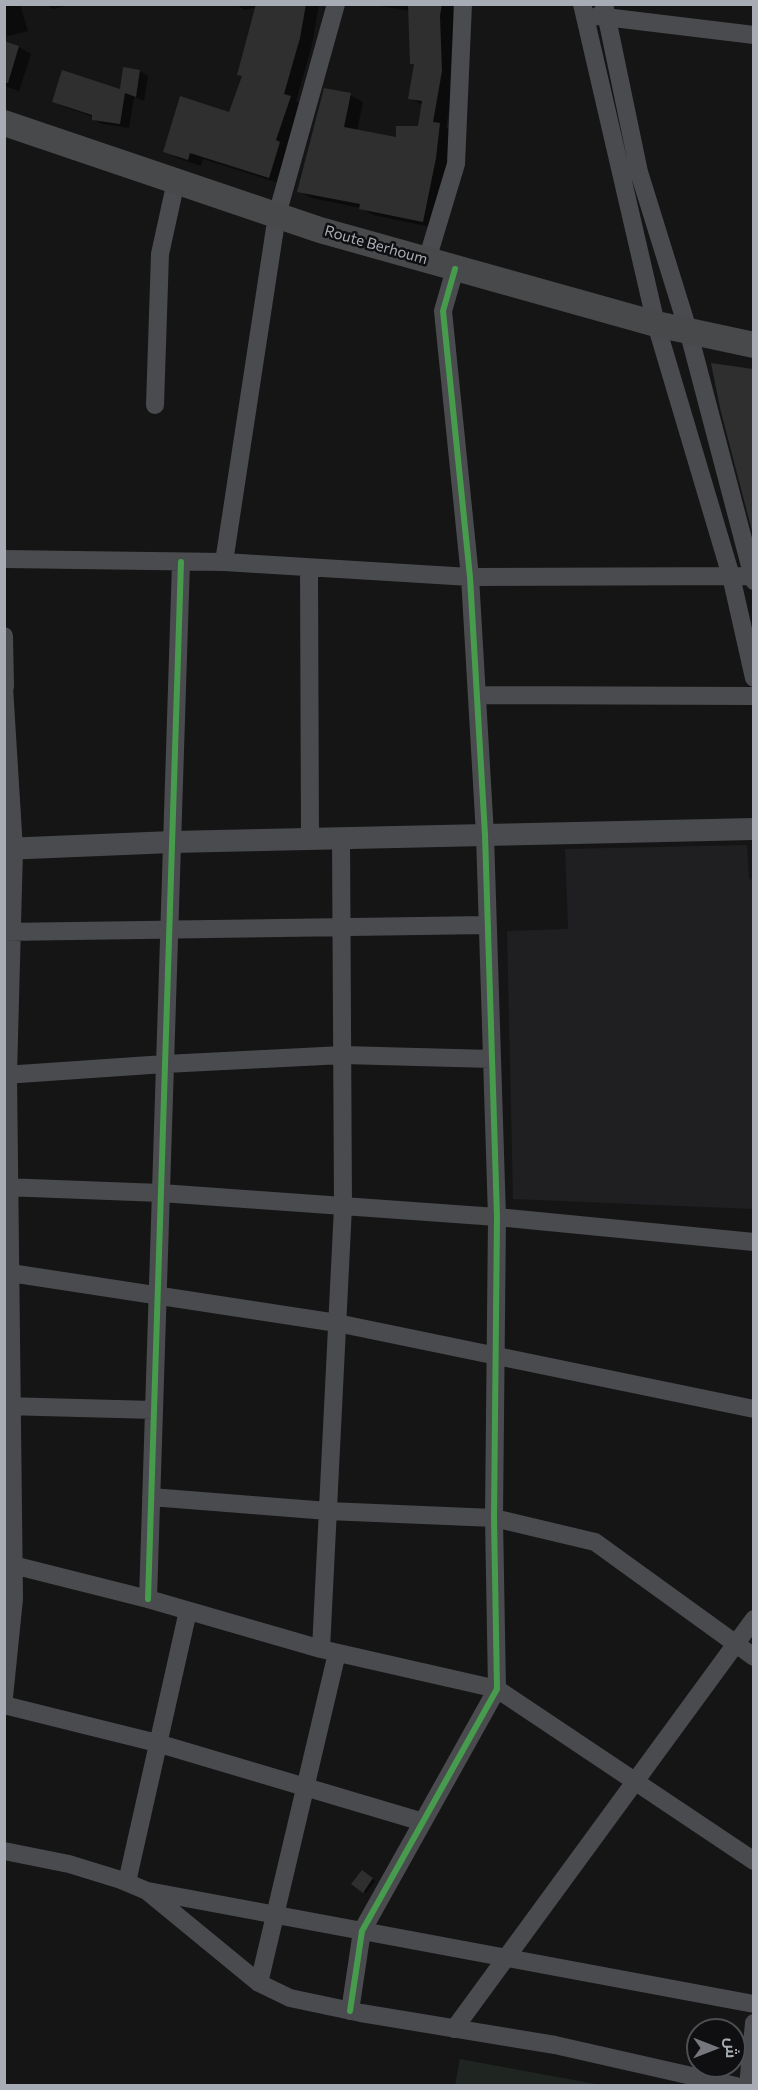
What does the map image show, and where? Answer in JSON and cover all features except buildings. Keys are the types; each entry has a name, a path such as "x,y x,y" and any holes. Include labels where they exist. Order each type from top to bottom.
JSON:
{"main road":[{"name":"Route Berhoum","path":"4,123 320,230 656,324 753,345"}],"street":[{"path":"224,562 277,215 336,4"},
{"path":"427,260 456,164 463,4"},
{"path":"753,35 583,9 656,324 731,576 753,678"},
{"path":"4,559 224,562 470,577 731,576 753,578 688,330 639,172 605,11"},
{"path":"155,405 160,254 176,181"},
{"path":"350,2011 362,1931 497,1689 494,1518 497,1217 485,835 470,577 443,311 455,269"},
{"path":"148,1599 181,562"},
{"path":"309,568 310,839"},
{"path":"4,636 9,849 6,1075 9,1564 14,1599 4,1697"},
{"path":"477,695 753,696"},
{"path":"9,849 172,842 753,829"},
{"path":"259,1983 305,1787 329,1651 328,1511 343,1207 341,838"},
{"path":"8,932 488,925"},
{"path":"6,1075 343,1055 492,1059"},
{"path":"7,1187 161,1193 497,1217 753,1242"},
{"path":"8,1272 337,1323 753,1408"},
{"path":"8,1406 154,1410"},
{"path":"151,1497 328,1511 494,1518 595,1542 753,1657"},
{"path":"9,1564 148,1599 329,1651 497,1689 636,1780 753,1861"},
{"path":"127,1882 188,1611"},
{"path":"454,2029 753,1619"},
{"path":"4,1705 157,1743 423,1822"},
{"path":"4,1851 69,1864 127,1882 147,1891 753,2004"},
{"path":"147,1891 259,1983 290,1998 350,2011 555,2045 736,2085"},
{"path":"748,2085 753,2023"}],"shaded area":[{"path":"747,845 749,879 754,880 753,1209 513,1199 507,931 568,929 565,849"},
{"path":"460,2059 601,2085 455,2085"}],"cycle path":[{"path":"350,2011 362,1931 497,1689 494,1518 497,1217 485,835 470,577 443,311 455,269"},
{"path":"148,1599 181,562"}]}
